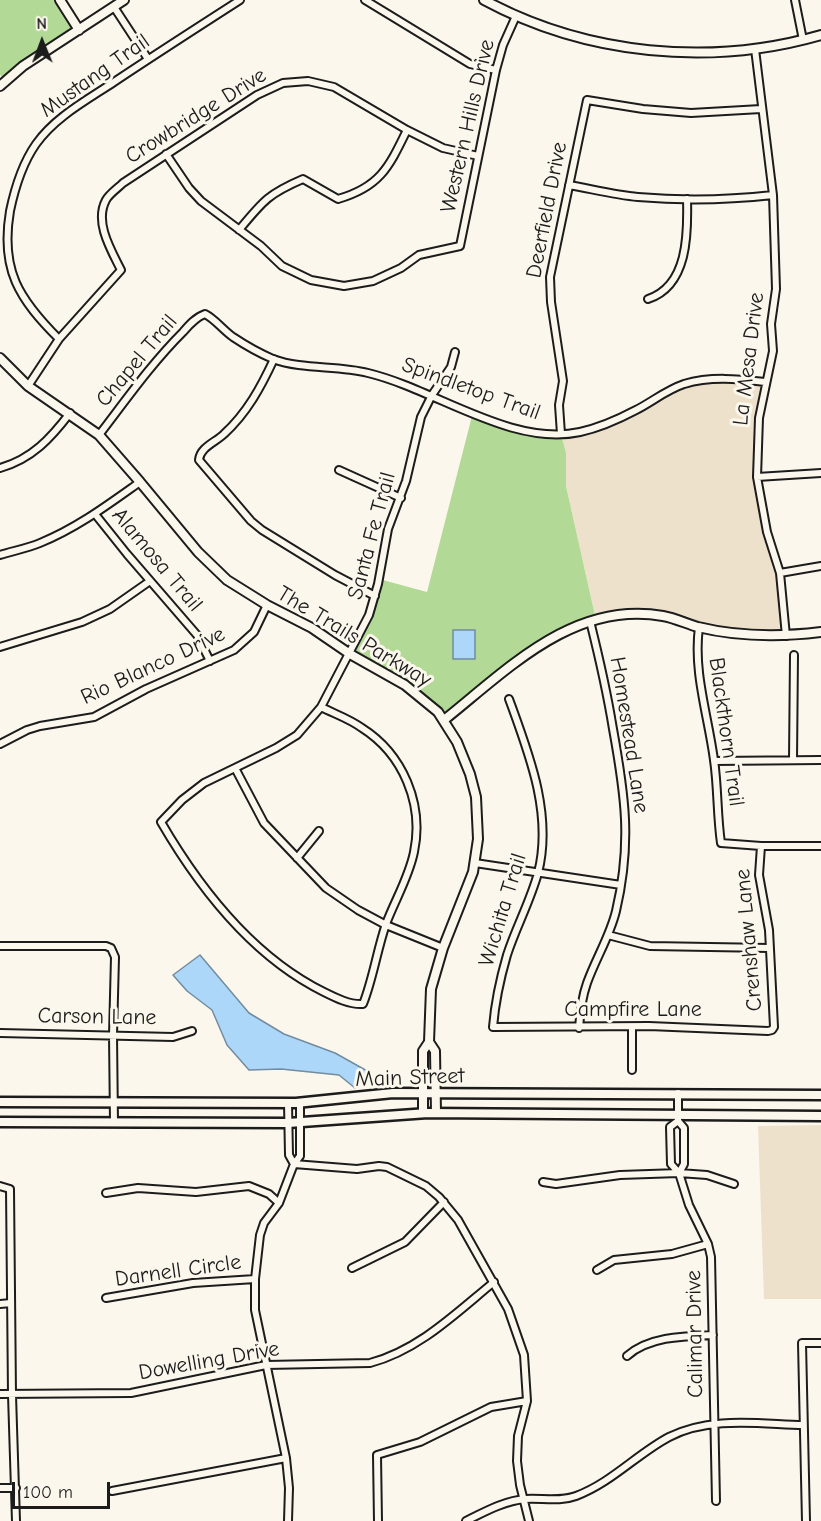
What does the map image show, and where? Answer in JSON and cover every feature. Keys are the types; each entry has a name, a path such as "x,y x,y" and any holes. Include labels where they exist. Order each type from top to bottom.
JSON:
{"main road":[{"name":"Main Street","path":"0,1102 288,1103 393,1093 821,1095"},
{"name":"Main Street","path":"0,1122 301,1123 423,1113 678,1118 821,1116"}],"street":[{"path":"60,0 79,30"},
{"path":"2,80 124,0"},
{"name":"Mustang Trail","path":"59,339 31,311 8,268 5,249 6,229 16,184 26,161 37,143 51,127 70,111 240,0"},
{"path":"365,0 470,64 496,70"},
{"path":"484,0 516,16 579,37 624,47 699,53 755,49 821,35"},
{"path":"795,0 803,40"},
{"path":"114,7 148,59"},
{"name":"Western Hills Drive","path":"240,230 282,266 311,280 344,286 373,281 401,268 420,255 460,246 496,70 503,45 516,16"},
{"name":"La Mesa Drive","path":"755,49 773,195 776,289 771,324 773,351 759,418 757,477 767,532 780,573 786,636"},
{"name":"Crowbridge Drive","path":"59,339 121,270 104,231 101,214 106,199 123,183 257,94 283,83 309,81 334,87 407,130 443,148 478,156"},
{"name":"Deerfield Drive","path":"561,434 559,405 563,381 551,302 550,277 587,100 643,109 691,112 761,109"},
{"path":"166,154 189,188 201,201 240,230 263,200 279,189 303,179 338,199 367,188 382,176 391,164 407,130"},
{"path":"569,185 637,197 728,200 773,195"},
{"path":"648,299 661,295 672,281 685,252 688,234 687,199"},
{"name":"Spindletop Trail","path":"205,314 241,342 274,359 302,365 366,372 529,433 581,432 636,410 682,385 703,380 729,378 765,382"},
{"name":"Chapel Trail","path":"99,435 138,382 189,326 205,314"},
{"path":"28,386 59,339"},
{"name":"Santa Fe Trail","path":"386,925 363,1004 345,1001 300,980 267,955 197,878 182,858 161,822 182,800 204,783 276,748 297,735 321,707 369,615 388,530 401,498 421,417 432,395 451,367 455,352"},
{"name":"The Trails Parkway","path":"0,358 28,386 99,435 198,552 227,580 267,605 312,628 350,654 405,685 418,694 444,720 464,757 476,797 478,839 473,872 443,948 431,989 429,1042 423,1051 423,1113"},
{"path":"274,359 253,400 224,434 201,452 200,463 221,484 251,521 262,530 335,575 375,596"},
{"path":"0,468 32,453 48,441 70,413"},
{"path":"339,470 401,498"},
{"path":"757,477 821,473"},
{"path":"0,555 40,543 95,514 140,482"},
{"name":"Alamosa Trail","path":"95,514 197,635 210,661"},
{"path":"780,573 821,566"},
{"path":"0,647 82,622 110,609 150,581"},
{"name":"Rio Blanco Drive","path":"0,744 40,726 94,717 146,689 234,650 254,632 267,605"},
{"path":"444,720 533,649 569,629 590,621 633,614 664,616 699,627 739,634 786,636 821,632"},
{"name":"Homestead Lane","path":"579,1028 587,983 614,918 621,885 626,827 623,784 600,660 590,621"},
{"name":"Blackthorn Trail","path":"699,627 696,649 714,761 721,843 761,846"},
{"path":"793,760 794,655"},
{"name":"Wichita Trail","path":"493,1027 495,1004 508,954 538,872 542,821 538,790 527,749 509,699"},
{"path":"321,707 361,727 378,740 393,756 410,787 417,827 414,854 386,925"},
{"path":"714,761 821,760"},
{"path":"235,768 264,823 327,888 358,910 386,925 443,948"},
{"path":"297,858 319,831"},
{"path":"761,846 821,846"},
{"name":"Crenshaw Lane","path":"761,846 759,875 769,930 774,1027 772,1030"},
{"path":"475,863 621,885"},
{"path":"608,935 650,946 769,948"},
{"path":"0,946 106,946 111,948 115,957 114,1123"},
{"name":"Campfire Lane","path":"493,1027 689,1027 772,1030"},
{"path":"632,1027 632,1070"},
{"name":"Carson Lane","path":"0,1033 173,1037 192,1031"},
{"name":"The Trails Parkway","path":"429,1042 435,1051 436,1113"},
{"name":"Calimar Drive","path":"678,1094 678,1118 684,1128 684,1164 679,1173"},
{"path":"288,1521 290,1488 286,1458 255,1310 255,1279 260,1234 264,1223 279,1203 294,1164 300,1156 300,1102"},
{"path":"288,1103 288,1155 294,1164"},
{"name":"Calimar Drive","path":"678,1118 670,1127 671,1164 679,1173 688,1205 708,1244 712,1264 716,1501"},
{"path":"294,1164 357,1169 387,1167 426,1186 444,1202 458,1220 508,1309 522,1347 527,1401 517,1445 518,1471 529,1521"},
{"path":"543,1182 556,1184 620,1175 679,1173 707,1175 734,1184"},
{"path":"0,1186 10,1189 16,1521"},
{"path":"106,1193 138,1188 196,1192 249,1186 269,1194 279,1203"},
{"path":"352,1268 405,1242 444,1202"},
{"path":"597,1270 614,1260 672,1254 708,1244"},
{"name":"Darnell Circle","path":"106,1298 193,1283 255,1279"},
{"name":"Dowelling Drive","path":"0,1395 131,1393 266,1365 370,1363 385,1359 429,1335 494,1282"},
{"path":"0,1304 11,1303"},
{"path":"627,1356 638,1348 661,1340 713,1335"},
{"path":"806,1521 802,1343 821,1343"},
{"path":"378,1521 377,1455 420,1442 491,1407 527,1401"},
{"path":"466,1521 502,1505 524,1499 575,1496 623,1469 668,1438 687,1429 716,1423 803,1425"},
{"path":"112,1491 286,1458"},
{"path":"0,1488 16,1488"}],"shaded area":[{"path":"703,380 765,382 759,418 757,477 780,573 786,636 739,634 633,613 596,620 566,486 566,453 561,434 581,432 612,420 682,385"},
{"path":"821,1125 821,1299 764,1299 758,1126"}],"green space":[{"path":"0,0 60,0 79,30 6,80 0,75"},
{"path":"473,412 511,428 561,434 566,453 566,486 596,620 549,639 444,720 420,695 350,654 369,615 379,579 427,592"}],"water":[{"path":"453,630 475,630 475,659 453,659"},
{"path":"200,955 249,1013 284,1034 335,1053 369,1072 355,1088 339,1075 281,1069 249,1070 227,1045 212,1010 187,991 173,975"}]}
